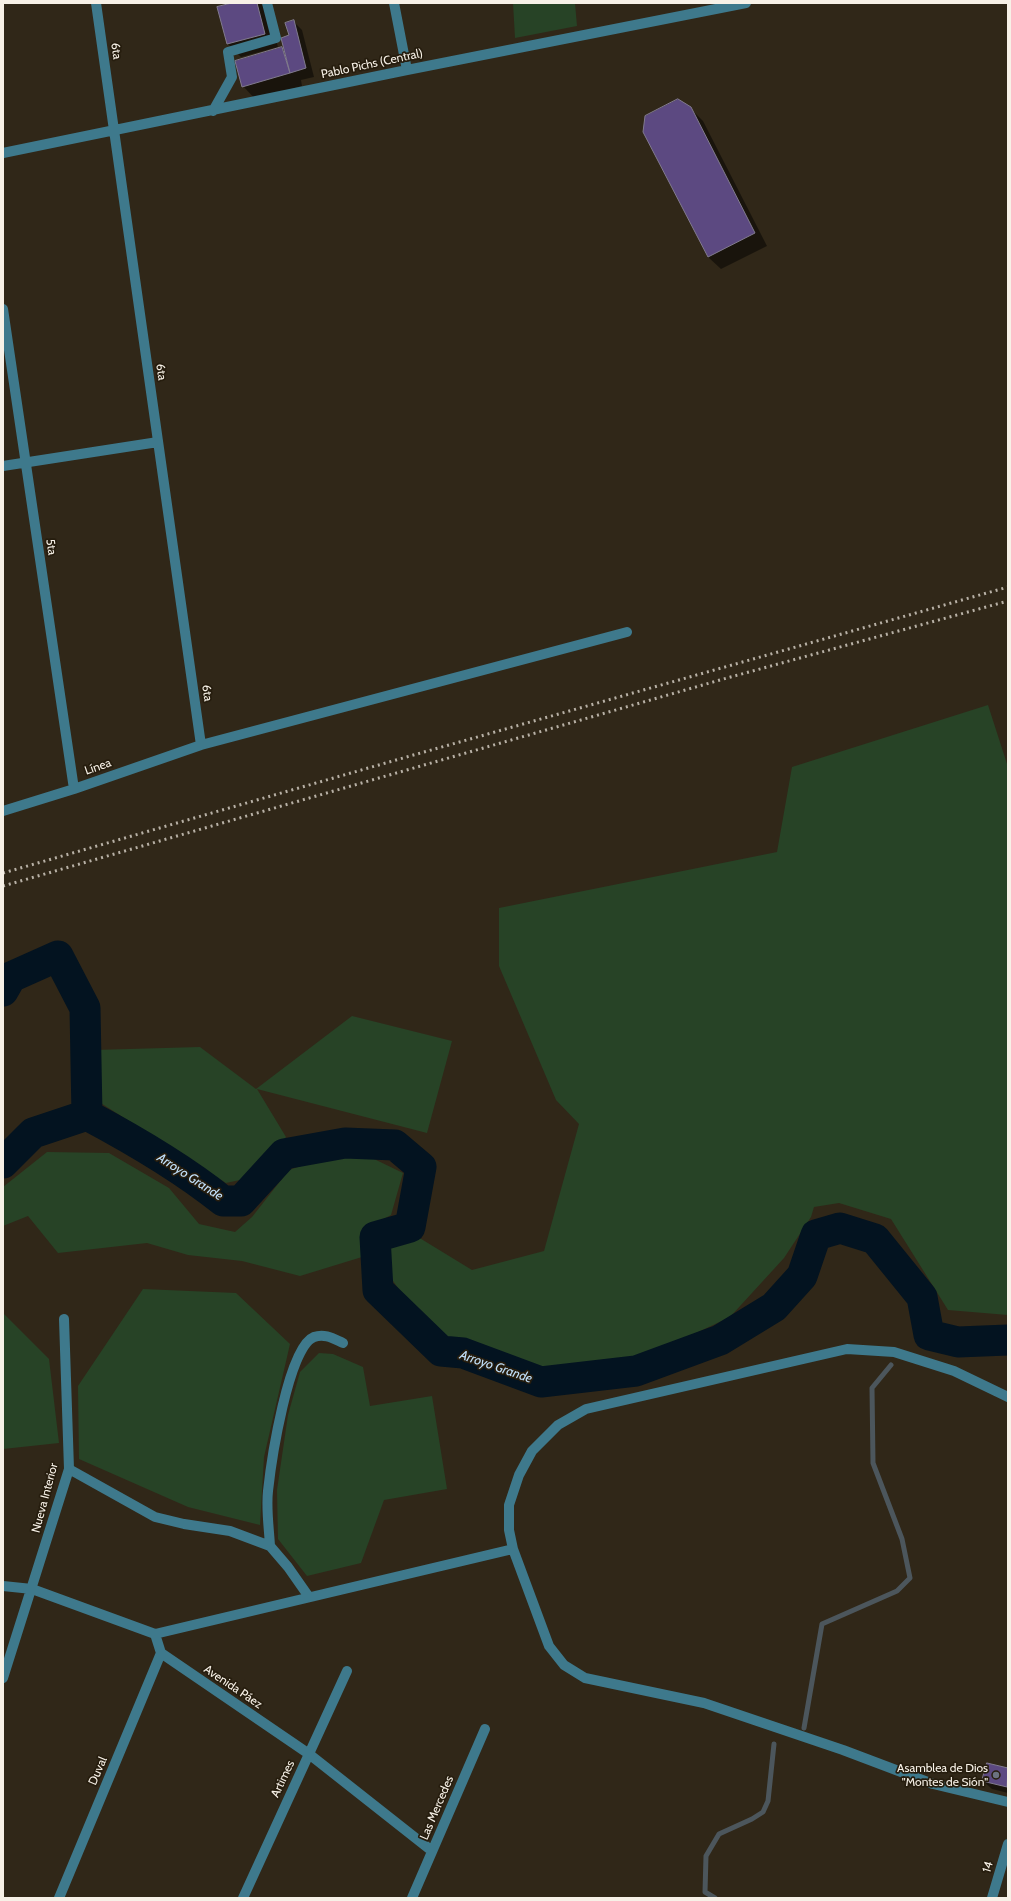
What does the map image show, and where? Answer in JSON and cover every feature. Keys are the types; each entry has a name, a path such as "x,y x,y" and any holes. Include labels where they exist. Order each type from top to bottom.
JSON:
{"street":[{"name":"6ta","path":"96,3 201,745"},
{"path":"213,111 232,77 228,52 276,38 267,3"},
{"path":"394,3 407,70"},
{"name":"Pablo Pichs (Central)","path":"3,153 114,129 213,111 407,70 746,3"},
{"name":"5ta","path":"3,309 74,789"},
{"path":"3,466 158,442"},
{"name":"Línea","path":"3,811 74,789 201,745 627,632"},
{"name":"Nueva Interior","path":"3,1678 69,1469 64,1319"},
{"path":"270,1546 268,1493 276,1439 289,1381 304,1344 314,1337 324,1335 343,1343"},
{"path":"1008,1397 954,1371 894,1352 847,1349 586,1409 558,1425 532,1451 519,1475 509,1505 509,1530 513,1549 549,1646 564,1665 585,1678 704,1703 842,1750 933,1784 1008,1802"},
{"path":"69,1469 155,1517 184,1524 230,1531 270,1546 288,1566 310,1597"},
{"path":"3,1586 32,1589 155,1634 513,1549"},
{"path":"155,1634 161,1653"},
{"name":"Avenida Páez","path":"161,1653 309,1754 432,1851"},
{"name":"Duval","path":"59,1898 161,1653"},
{"name":"Artimes","path":"243,1898 346,1671"},
{"name":"Las Mercedes","path":"412,1898 485,1729"},
{"name":"14","path":"992,1898 1008,1844"}],"green space":[{"path":"513,3 575,3 577,26 515,38"},
{"path":"988,705 1008,767 1008,1315 948,1310 891,1219 839,1203 814,1207 811,1217 784,1258 730,1317 658,1351 614,1363 539,1372 472,1349 423,1324 391,1278 384,1242 418,1237 472,1270 544,1251 579,1124 556,1100 499,966 499,908 777,852 792,767"},
{"path":"352,1016 452,1041 427,1133 257,1089 286,1137 249,1178 226,1183 96,1100 94,1050 200,1047 256,1089"},
{"path":"47,1152 109,1153 169,1188 199,1224 235,1232 252,1217 289,1170 331,1156 372,1158 403,1173 391,1215 368,1227 362,1257 300,1276 242,1261 188,1255 147,1243 58,1253 28,1216 3,1226 3,1187"},
{"path":"143,1289 236,1293 290,1344 264,1457 260,1525 188,1507 79,1459 78,1386"},
{"path":"3,1313 49,1359 59,1443 3,1449"},
{"path":"319,1353 333,1354 363,1367 370,1406 432,1396 447,1489 384,1500 361,1563 307,1576 278,1539 277,1490 288,1415 300,1372"}],"building":[{"path":"232,3 257,3 265,34 227,44 217,7"},
{"path":"294,20 306,68 290,73 281,38 289,35 285,23"},
{"path":"282,47 290,73 242,87 235,61"},
{"path":"678,99 691,107 755,233 708,257 643,132 645,116"},
{"name":"Asamblea de Dios \"Montes de Sión\"","path":"987,1763 1008,1768 1007,1787 982,1781"}],"waterway":[{"name":"Arroyo Grande","path":"3,991 11,977 58,956 85,1008 87,1115"},
{"name":"Arroyo Grande","path":"3,1163 33,1133 87,1115 157,1155 191,1177 223,1201 241,1201 284,1154 345,1143 395,1145 421,1167 410,1227 375,1237 378,1290 441,1351 463,1353 541,1382 636,1371 720,1340 774,1307 802,1276 816,1235 840,1228 875,1239 922,1297 929,1335 958,1342 1008,1340"},
{"path":"804,1728 822,1624 897,1591 910,1578 902,1539 873,1463 872,1388 891,1365"},
{"path":"715,1898 705,1892 706,1856 719,1834 752,1819 763,1812 768,1801 774,1744"}],"railway":[{"path":"3,873 1008,587"},
{"path":"3,886 727,678 1008,601"}],"place":[{"name":"Asamblea de Dios \"Montes de Sión\"","path":"996,1775"}]}
